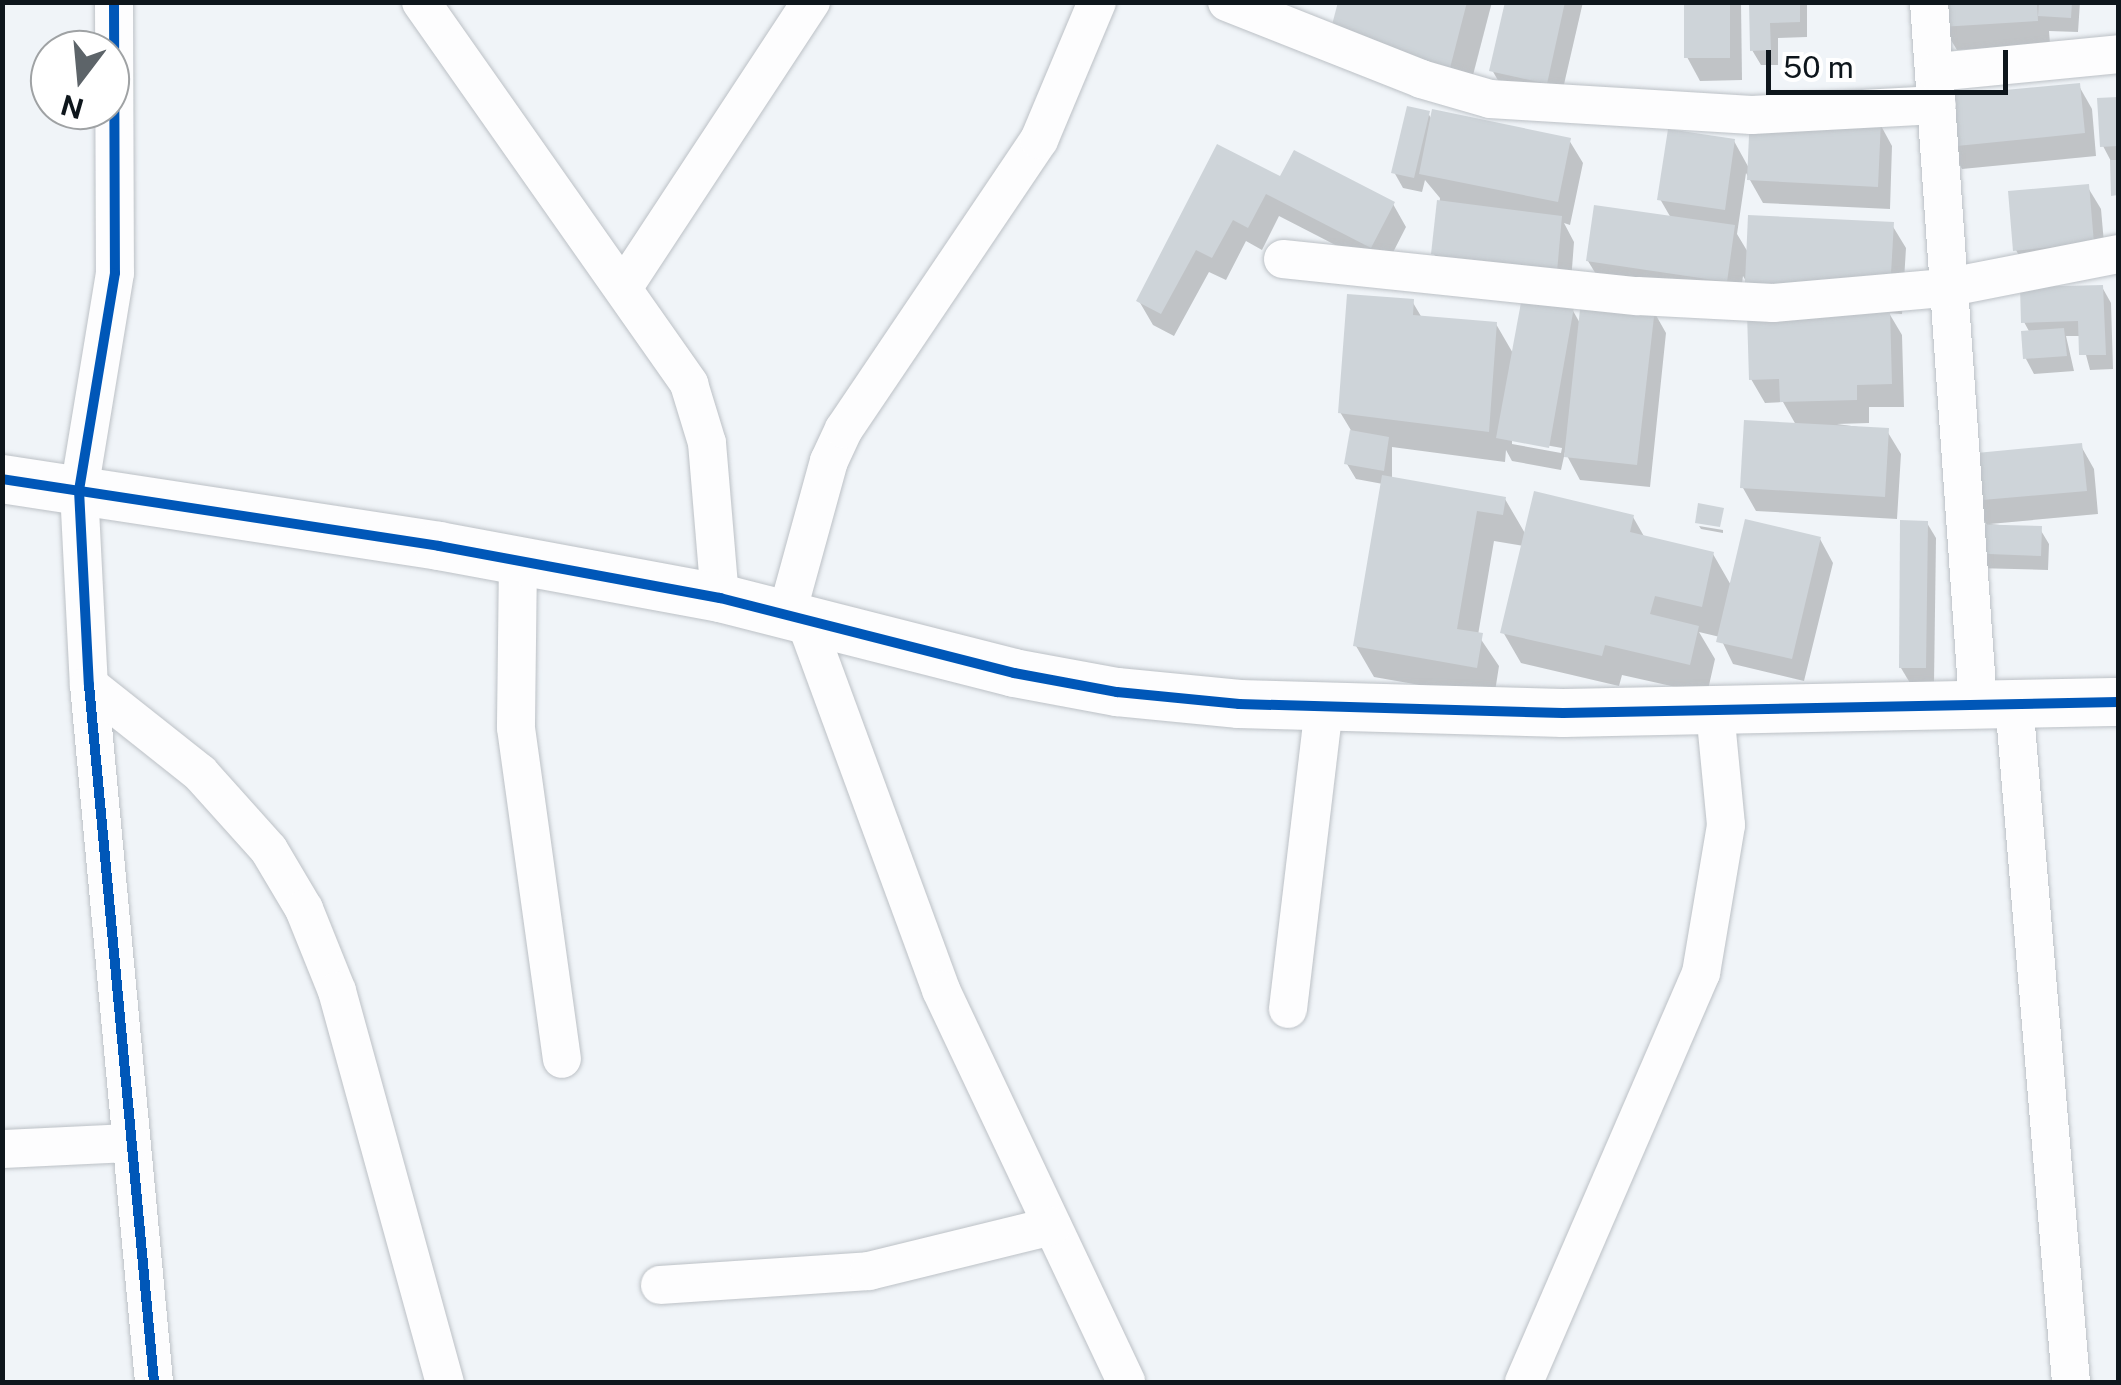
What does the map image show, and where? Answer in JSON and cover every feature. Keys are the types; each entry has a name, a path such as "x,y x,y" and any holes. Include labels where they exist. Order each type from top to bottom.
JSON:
{"street":[{"path":"114,2 115,273 79,490 89,685 154,1382"},
{"path":"421,2 625,285 690,384 707,443 720,598"},
{"path":"625,285 810,2"},
{"path":"1097,2 1038,140 844,429 795,618 907,907 1126,1382"},
{"path":"1929,2 1945,288 1996,703 2071,1382"},
{"path":"1238,4 1421,79 1490,99 1692,114 1936,89 2118,54"},
{"path":"1284,259 1638,296 1754,302 1945,288 2118,254"},
{"path":"2,479 518,560 720,598 1117,692 1324,707 1715,712 2118,702"},
{"path":"518,560 516,728 562,1059"},
{"path":"89,685 200,773 269,850 304,909 337,992 445,1382"},
{"path":"1288,1009 1324,707"},
{"path":"1524,1382 1701,973 1726,825 1715,712"},
{"path":"2,1149 132,1143"},
{"path":"660,1285 869,1270 1052,1226"}],"building":[{"path":"1338,2 1467,2 1449,72 1328,40"},
{"path":"1505,2 1565,2 1547,84 1489,71"},
{"path":"1684,2 1730,2 1730,58 1684,58"},
{"path":"1749,2 1800,2 1800,22 1770,23 1771,50 1750,51"},
{"path":"1939,2 2037,2 2038,21 1941,27"},
{"path":"2039,2 2072,2 2071,18 2038,16"},
{"path":"2080,83 2085,133 1947,147 1942,96"},
{"path":"2118,97 2118,146 2100,147 2097,98"},
{"path":"1407,106 1430,111 1414,178 1391,173"},
{"path":"1432,109 1571,138 1558,202 1419,174"},
{"path":"1750,113 1881,120 1878,187 1747,180"},
{"path":"1668,129 1735,139 1725,210 1657,200"},
{"path":"1217,144 1280,176 1294,150 1395,202 1371,248 1266,194 1248,228 1233,220 1212,258 1196,250 1161,314 1136,301"},
{"path":"2110,160 2118,160 2118,195 2111,196"},
{"path":"2089,184 2094,243 2013,251 2008,191"},
{"path":"1437,200 1562,216 1557,272 1504,270 1431,254"},
{"path":"1594,205 1735,225 1727,282 1586,261"},
{"path":"1748,215 1894,222 1890,291 1745,283"},
{"path":"2103,285 2106,355 2079,355 2078,321 2021,323 2020,287"},
{"path":"1347,294 1414,299 1413,315 1497,322 1489,432 1338,413"},
{"path":"1522,297 1574,307 1549,448 1496,438"},
{"path":"1581,300 1655,308 1637,465 1564,457"},
{"path":"1890,309 1892,384 1857,385 1857,400 1780,402 1779,379 1749,380 1747,313"},
{"path":"2064,328 2067,356 2023,359 2021,331"},
{"path":"1744,420 1889,428 1885,497 1740,488"},
{"path":"1350,430 1389,437 1384,471 1344,464"},
{"path":"2082,443 2087,491 1971,501 1966,454"},
{"path":"1382,475 1506,497 1503,515 1477,511 1457,629 1483,633 1477,668 1353,646"},
{"path":"1534,491 1634,515 1630,532 1714,552 1702,607 1655,596 1650,614 1699,626 1690,665 1605,645 1602,656 1500,633"},
{"path":"1698,503 1724,508 1720,527 1695,523"},
{"path":"1745,519 1821,537 1792,659 1716,642"},
{"path":"1900,520 1928,521 1926,668 1899,668"},
{"path":"1964,524 2042,526 2041,556 1963,553"}],"cycle path":[{"path":"114,2 115,273 79,490 89,685 154,1382"},
{"path":"2,479 439,546 720,598 1014,673 1117,692 1239,704 1563,713 2118,702"}]}
